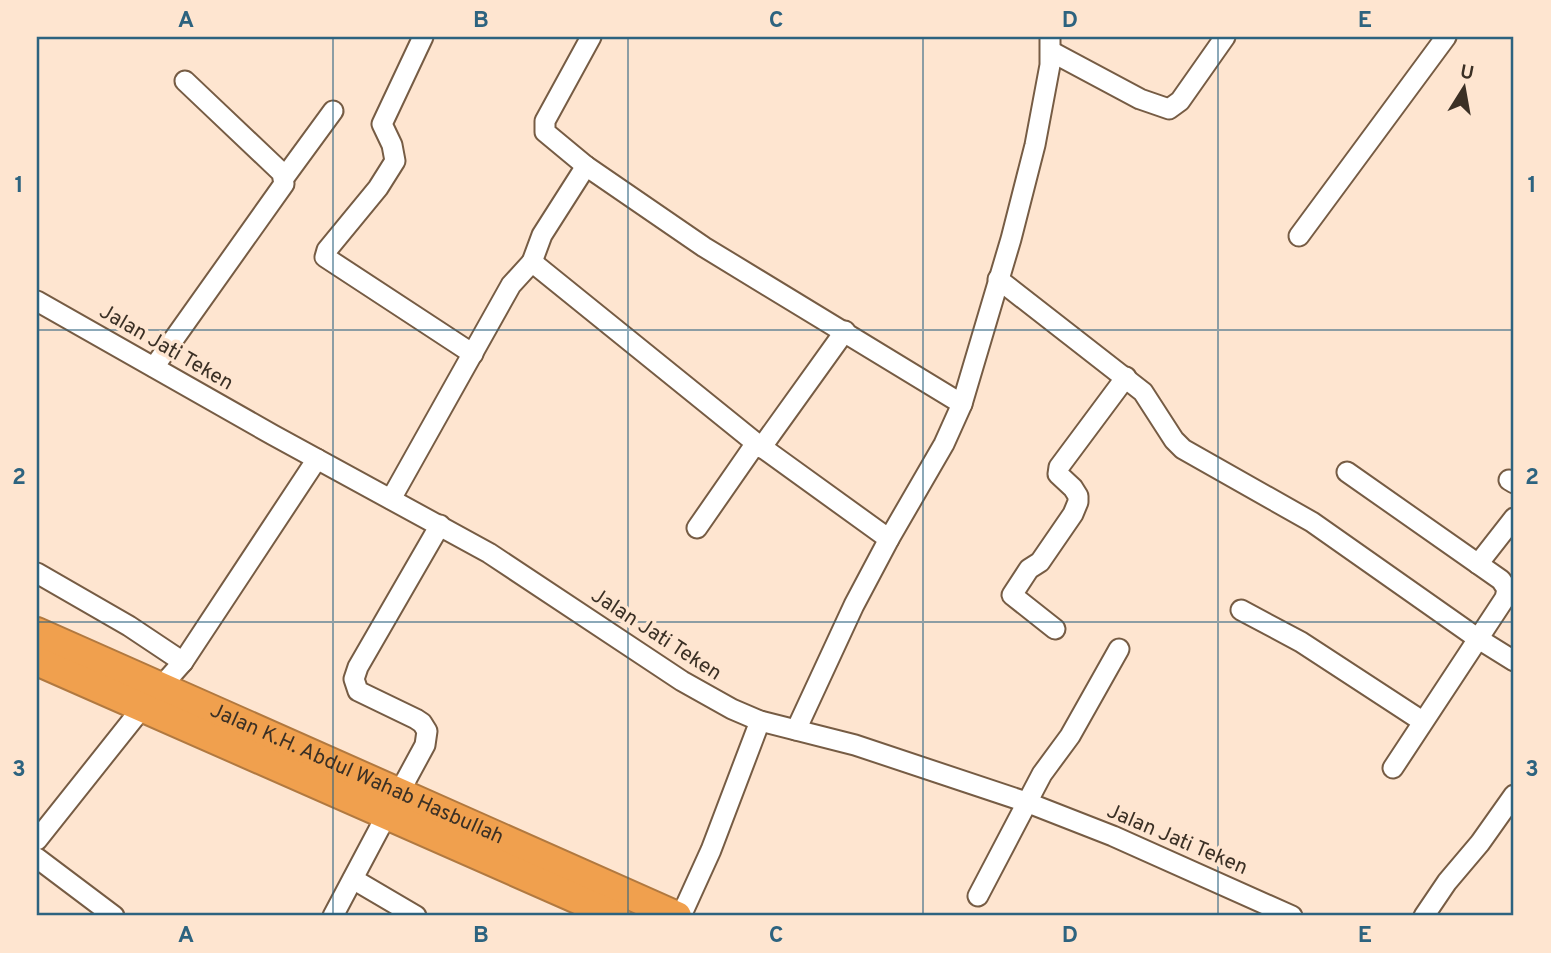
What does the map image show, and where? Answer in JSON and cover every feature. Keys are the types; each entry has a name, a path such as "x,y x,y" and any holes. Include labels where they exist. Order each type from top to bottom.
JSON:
{"highway":[{"name":"Jalan K.H. Abdul Wahab Hasbullah","path":"37,632 161,688 616,916"},
{"name":"Jalan K.H. Abdul Wahab Hasbullah","path":"37,661 142,708 673,915"}],"street":[{"path":"424,37 383,118 382,129 392,145 395,161 378,188 327,250 326,257 472,354"},
{"path":"589,37 545,121 545,132 586,166 704,247 962,404"},
{"path":"796,730 832,648 889,538 944,444 962,404 1011,239 1035,145 1051,45 1140,99 1169,109 1180,101 1225,37"},
{"path":"1299,236 1446,37"},
{"path":"185,81 284,178"},
{"path":"154,366 283,187 284,178 333,111"},
{"path":"391,499 511,285 531,262 542,235 586,166"},
{"path":"531,262 758,445 889,538"},
{"path":"998,279 1143,392 1174,440 1184,449 1312,523 1514,661"},
{"name":"Jalan Jati Teken","path":"37,301 440,525 506,564 700,692 760,721 855,746 1026,802 1113,836 1292,916"},
{"path":"697,528 845,331"},
{"path":"1055,629 1012,595 1028,569 1041,562 1078,502 1073,488 1058,474 1059,467 1126,377"},
{"path":"38,838 142,708 183,662 317,459"},
{"path":"1347,472 1501,580 1507,589 1504,598 1393,768"},
{"path":"1478,564 1514,518"},
{"path":"332,916 425,745 427,731 422,723 358,691 354,679 358,667 440,525"},
{"path":"37,573 129,626 183,662"},
{"path":"1241,610 1301,642 1422,721"},
{"path":"978,896 1026,802 1042,774 1070,736 1119,649"},
{"path":"673,915 711,850 760,721"},
{"path":"1424,916 1514,795"},
{"path":"37,858 114,916"},
{"path":"354,879 415,916"}]}
